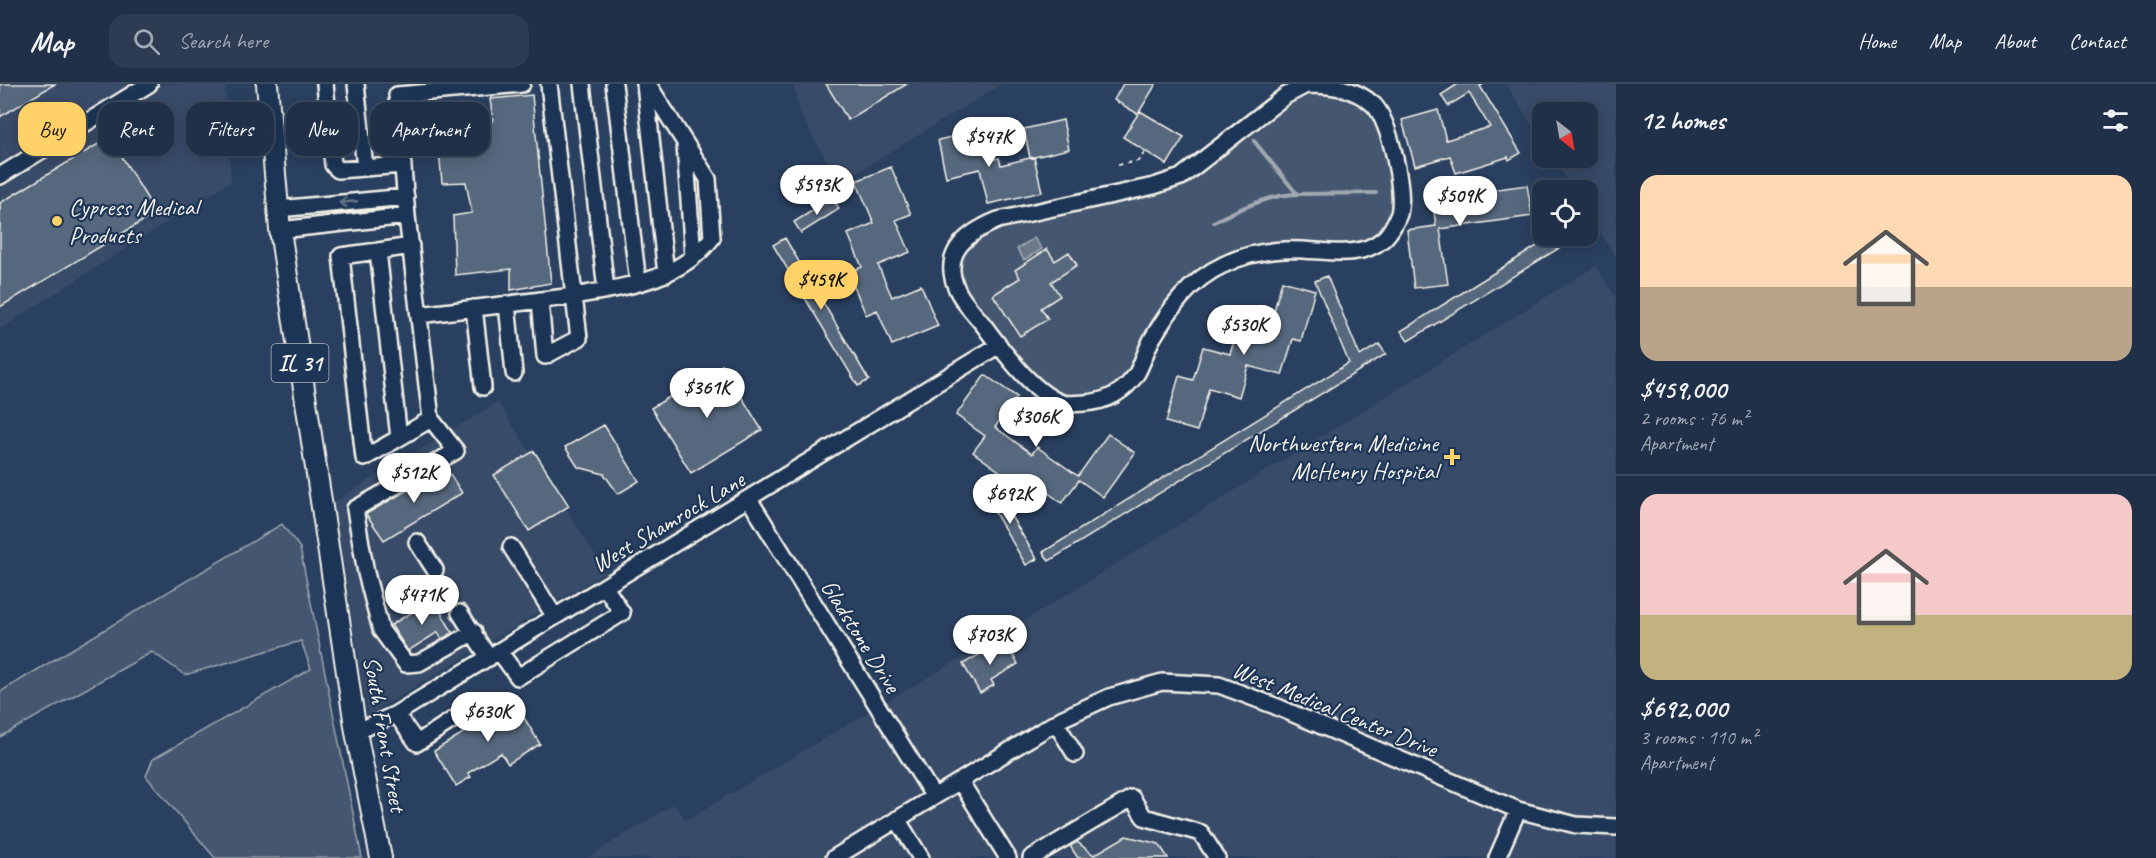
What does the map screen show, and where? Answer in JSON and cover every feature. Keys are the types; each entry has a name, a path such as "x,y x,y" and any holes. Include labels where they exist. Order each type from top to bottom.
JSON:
{"main road":[{"name":"South Front Street","path":"267,84 280,230 356,732 381,858"}],"street":[{"path":"0,176 150,84"},
{"path":"324,84 333,165 338,170 403,165"},
{"path":"356,84 365,168"},
{"path":"474,632 435,656 419,663 406,664 381,630 366,573 355,508 456,451 431,419 407,216 397,90 522,84"},
{"path":"540,300 545,356 579,338 549,84"},
{"path":"582,84 606,290"},
{"path":"614,84 638,283"},
{"path":"647,84 666,274"},
{"path":"419,315 574,296 638,283 666,274 683,265 712,238 708,179 647,84"},
{"path":"1306,85 1333,85 1355,92 1375,106 1385,123 1391,140 1400,190 1399,213 1382,240 1364,249 1348,252 1286,249 1260,253 1223,265 1198,280 1178,300 1151,340 1136,374 1118,393 1096,402 1063,404 1036,387 999,345 956,289 952,275 957,248 967,236 982,226 998,220 1154,186 1182,177 1285,96 1306,85"},
{"path":"278,208 406,197"},
{"path":"280,230 407,216"},
{"path":"411,246 341,256 364,458 431,419"},
{"path":"378,251 399,438"},
{"path":"507,304 514,373"},
{"path":"474,308 483,387"},
{"name":"West Shamrock Lane","path":"356,732 396,714 999,345"},
{"name":"Gladstone Drive","path":"749,499 934,797"},
{"path":"417,542 435,570"},
{"path":"511,547 555,617"},
{"path":"460,613 474,632 518,677 622,613 605,587"},
{"name":"West Medical Center Drive","path":"834,858 1056,723 1109,697 1162,682 1219,685 1275,706 1518,810 1576,825 1616,827"},
{"path":"396,714 417,743 454,719"},
{"path":"1056,723 1075,754"},
{"path":"960,781 1008,858"},
{"path":"1031,858 1132,798 1144,817 1201,834 1217,858"},
{"path":"1497,858 1518,810"},
{"path":"897,819 921,858"}],"path":[{"path":"1118,165 1138,161 1146,151"}],"shaded area":[{"path":"0,84 225,84 226,102 186,102 186,156 229,156 231,181 0,329"},
{"path":"793,84 1002,84 840,183 801,116"},
{"path":"1506,84 1616,84 1616,257 1598,229 1598,180 1567,180 1560,168 1598,168 1598,102 1532,102 1532,125"},
{"path":"1326,91 1361,105 1374,118 1387,154 1395,194 1394,207 1387,223 1375,235 1352,244 1270,243 1238,255 1204,273 1170,298 1159,313 1133,365 1121,380 1107,390 1087,396 1072,396 1058,392 1040,381 962,284 960,272 963,254 972,240 993,228 1135,197 1281,106 1306,93"},
{"path":"1034,238 1042,249 1024,260 1017,249"},
{"name":"Northwestern Medicine McHenry Hospital","path":"1596,266 1616,298 1616,858 587,858 674,804 686,820 1032,616"},
{"path":"498,402 606,572 368,715 333,502"},
{"path":"282,524 300,548 362,858 215,858 146,776 153,759 311,669 301,641 185,675 152,652 0,737 0,692"}],"building":[{"path":"0,84 55,84 25,102 18,102 18,106 0,117"},
{"path":"826,84 907,84 848,120"},
{"path":"1123,84 1156,84 1138,114 1114,100"},
{"path":"1458,84 1484,84 1480,86 1521,153 1509,160 1508,157 1456,173 1450,156 1415,166 1402,120 1438,110 1446,140 1490,127 1469,93 1448,106 1441,95"},
{"path":"532,95 551,283 511,290 511,269 455,275 453,216 472,213 466,182 442,183 439,156 490,156 490,121 493,121 490,99"},
{"path":"1140,111 1184,137 1167,165 1123,137"},
{"path":"1063,120 1069,149 1030,158 1024,129"},
{"path":"983,130 990,160 999,158 1001,165 1034,157 1042,192 988,204 980,169 946,177 938,140"},
{"path":"98,144 98,156 122,156 156,213 0,307 0,203 78,156 86,156 86,151"},
{"path":"891,167 911,214 896,220 910,252 878,265 892,297 921,285 938,326 892,345 877,310 866,315 848,272 862,267 848,234 874,223 856,181"},
{"path":"1527,185 1532,216 1440,229 1448,284 1414,288 1407,230 1436,226 1432,198"},
{"path":"833,198 839,209 801,233 794,222"},
{"path":"785,238 869,380 858,386 773,245"},
{"path":"1537,246 1562,246 1408,341 1401,331"},
{"path":"1047,249 1055,261 1069,252 1077,265 1051,282 1060,296 1041,308 1048,319 1020,336 993,295 1020,278 1015,270"},
{"path":"1327,276 1360,356 1379,344 1386,354 1049,561 1043,552 1349,363 1315,281"},
{"path":"1282,281 1315,290 1301,341 1293,339 1282,375 1248,366 1239,397 1209,388 1197,431 1166,422 1179,376 1193,380 1203,347 1230,354 1241,318 1270,326"},
{"path":"722,365 762,430 691,473 651,408"},
{"path":"985,375 1017,397 995,427 1032,454 1037,447 1078,476 1108,434 1135,453 1103,497 1079,480 1062,503 1020,472 1013,481 973,452 985,436 956,415"},
{"path":"604,425 639,481 618,494 604,474 578,467 565,447"},
{"path":"534,451 569,506 529,531 494,475"},
{"path":"446,468 462,493 384,540 366,514"},
{"path":"992,485 1037,559 1026,565 982,491"},
{"path":"433,599 453,633 442,639 438,632 408,651 391,625"},
{"path":"1004,640 1018,664 991,680 994,685 980,693 963,664"},
{"path":"514,701 540,744 508,764 501,753 468,773 471,777 456,786 434,751"},
{"path":"1126,836 1159,844 1168,858 1078,858 1070,846 1077,842 1094,855"}],"waterway":[{"path":"1254,141 1297,194 1376,193"},
{"path":"1214,222 1266,200 1297,194"}],"place":[{"name":"Cypress Medical Products","path":"57,221"},
{"name":"Northwestern Medicine McHenry Hospital","path":"1452,457"}]}
